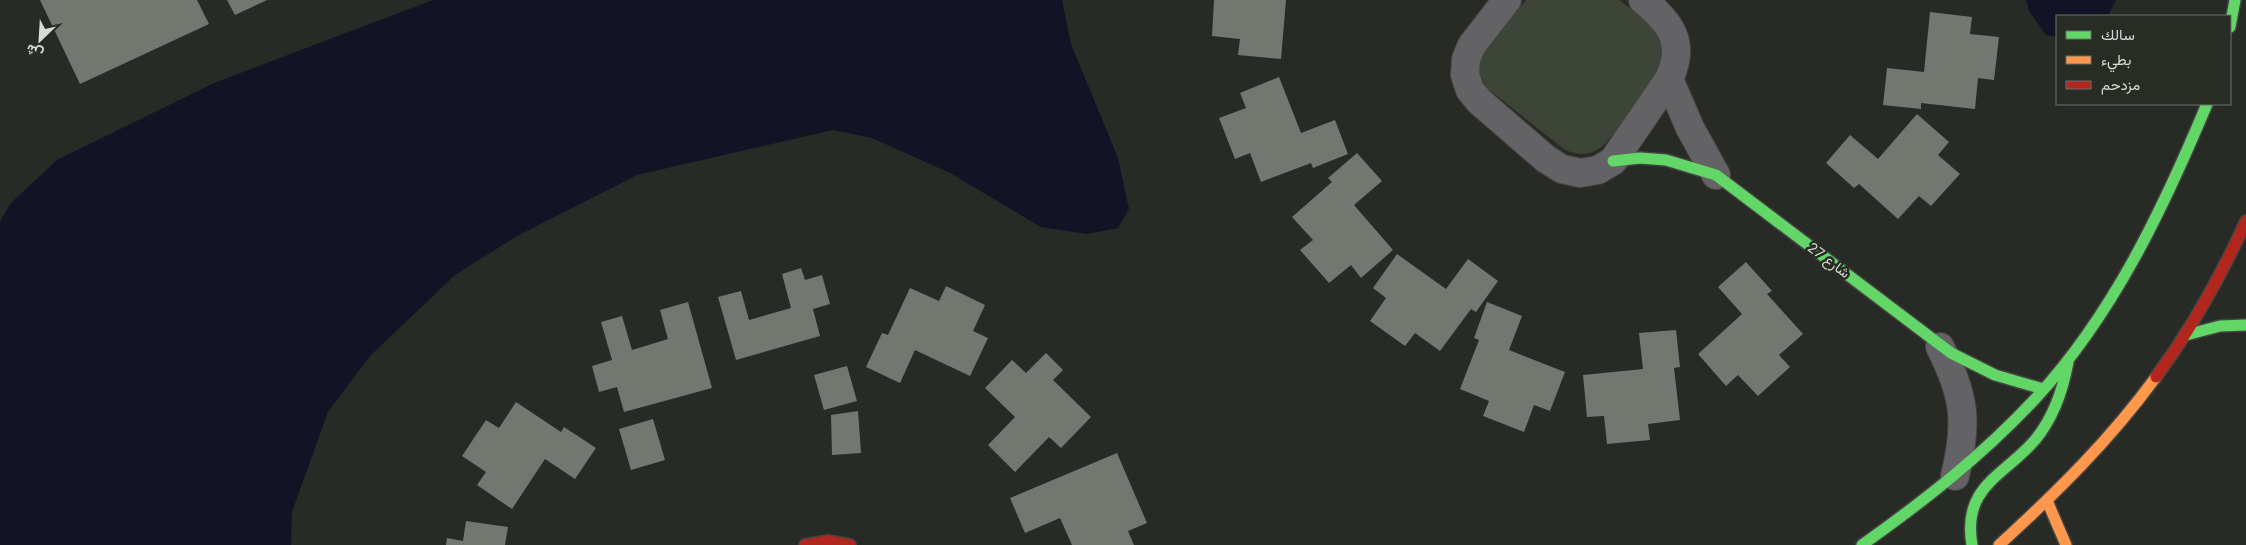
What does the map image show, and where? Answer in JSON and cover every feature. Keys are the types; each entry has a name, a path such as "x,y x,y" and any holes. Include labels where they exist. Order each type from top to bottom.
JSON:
{"street":[{"name":"شارع 27","path":"1507,0 1472,45 1466,59 1465,75 1470,90 1480,102 1546,159 1562,169 1580,173 1598,170 1613,161 1634,157 1676,160 1716,175 1917,326 1940,346 1990,373 2043,389"},
{"path":"1613,161 1669,79 1675,66 1676,47 1671,28 1659,13 1643,0"},
{"path":"2231,20 2234,0"},
{"name":"شارع 27","path":"1669,79 1690,128 1716,175"},
{"path":"1862,545 1955,476 2002,432 2043,389 2069,358 2113,294 2145,236 2180,170 2207,105"},
{"path":"1999,545 2048,503 2092,457 2134,408 2186,336 2233,251 2246,221"},
{"path":"2186,336 2220,326 2246,325"},
{"name":"شارع 27","path":"1940,346 1956,377 1964,410 1963,444 1955,476"},
{"path":"1972,545 1967,528 1969,510 1978,496 2036,440 2049,422 2059,402 2069,358"},
{"path":"2048,503 2066,545"},
{"path":"805,545 818,541 838,541 850,545"}],"green space":[{"path":"1526,0 1619,0 1664,34 1663,73 1605,144 1591,153 1581,154 1565,150 1488,89 1482,80 1479,66 1483,56 1493,40"}],"shaded area":[{"path":"433,0 1062,0 1071,44 1118,158 1129,209 1118,228 1087,234 1041,227 950,173 872,138 833,130 637,175 517,236 455,275 370,356 328,412 292,512 291,545 0,545 0,222 10,204 57,160 214,83"},
{"path":"2026,0 2116,0 2108,15 2056,15 2056,37 2046,35 2029,11"}],"building":[{"path":"40,0 197,0 209,24 80,84"},
{"path":"227,0 267,0 235,15"},
{"path":"1214,0 1286,0 1281,59 1238,55 1240,39 1212,36"},
{"path":"1930,12 1972,17 1970,34 1999,37 1994,80 1978,78 1975,109 1921,103 1921,109 1883,105 1887,68 1924,72"},
{"path":"1279,77 1301,133 1335,120 1348,154 1313,168 1311,163 1261,182 1250,153 1235,159 1219,118 1246,108 1240,93"},
{"path":"1917,114 1949,142 1938,155 1960,174 1931,206 1919,196 1898,219 1859,184 1854,188 1826,163 1850,135 1878,159"},
{"path":"1357,153 1382,181 1354,205 1393,250 1361,278 1351,265 1329,283 1300,250 1313,240 1292,217 1332,182 1328,178"},
{"path":"1397,254 1446,289 1468,259 1498,281 1476,312 1471,309 1440,351 1415,333 1405,346 1370,321 1386,298 1373,288"},
{"path":"1746,262 1772,291 1767,294 1803,334 1779,355 1790,367 1758,396 1738,375 1726,386 1698,354 1742,314 1718,287"},
{"path":"801,268 805,280 822,275 830,304 813,309 820,336 736,360 718,297 741,291 749,320 791,308 782,274"},
{"path":"946,286 985,305 973,331 988,338 970,376 915,350 900,383 866,367 882,333 888,335 910,288 939,301"},
{"path":"688,302 712,388 624,412 617,387 599,392 592,366 612,360 601,322 622,316 632,350 668,339 660,310"},
{"path":"1487,302 1522,316 1509,350 1565,372 1550,411 1534,405 1524,432 1483,416 1489,401 1460,389 1479,340 1474,338"},
{"path":"1676,330 1680,367 1674,368 1680,420 1648,424 1650,440 1607,444 1604,416 1587,417 1583,375 1643,369 1639,333"},
{"path":"1046,353 1063,370 1053,380 1091,417 1061,448 1049,437 1015,472 988,445 1015,417 985,388 1012,360 1026,373"},
{"path":"847,366 857,401 824,410 814,375"},
{"path":"516,402 561,432 564,427 596,448 575,479 545,459 512,509 477,485 486,472 462,456 486,420 499,428"},
{"path":"858,411 861,453 832,455 831,415"},
{"path":"653,419 665,460 631,470 619,429"},
{"path":"1117,453 1147,523 1128,531 1134,545 1072,545 1060,518 1025,533 1010,498"},
{"path":"466,521 508,527 505,545 446,545 447,538 463,541"}],"traffic: fast":[{"path":"2231,22 2235,0"},
{"path":"1862,545 1908,512 1974,458 2015,420 2063,367 2089,332 2134,259 2173,183 2207,105"},
{"path":"1613,161 1640,158 1666,160 1716,175 1951,353 1995,375 2043,389"},
{"path":"2186,335 2220,326 2246,325"},
{"path":"1972,545 1971,525 1973,509 1979,496 1988,484 2023,453 2042,431 2057,403 2068,362"}],"traffic: slow":[{"path":"1999,545 2082,465 2120,423 2156,377"},
{"path":"2048,503 2066,545"}],"traffic: jam":[{"path":"2156,377 2182,340 2205,301 2246,221"},
{"path":"805,545 828,541 850,545"}]}
